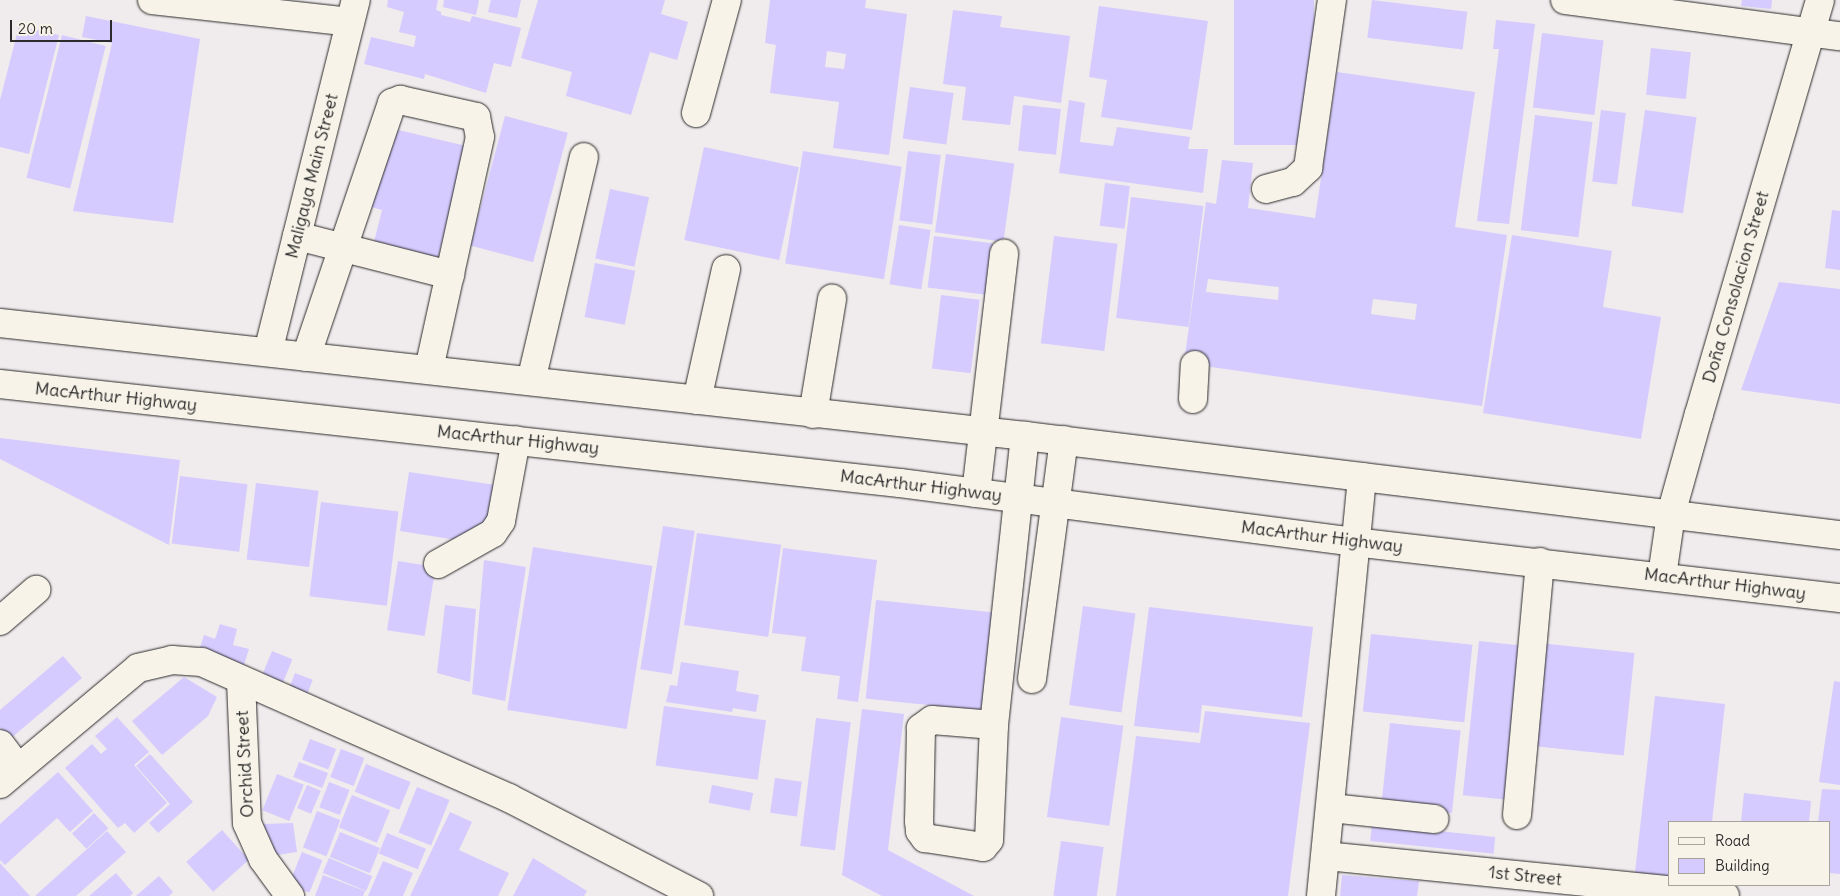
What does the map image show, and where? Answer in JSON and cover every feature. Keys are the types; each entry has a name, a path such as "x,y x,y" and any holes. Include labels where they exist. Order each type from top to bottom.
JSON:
{"main road":[{"path":"152,0 353,11"},
{"path":"696,113 727,0"},
{"path":"1266,189 1293,182 1308,168 1332,0"},
{"path":"1565,0 1840,36"},
{"name":"Doña Consolacion Street","path":"1662,576 1671,514 1809,32 1820,0"},
{"name":"Maligaya Main Street","path":"268,352 353,11"},
{"path":"306,356 392,102 400,100 476,117 480,137 429,370"},
{"path":"531,381 584,157"},
{"path":"297,236 450,275"},
{"path":"976,493 1004,254"},
{"path":"697,400 726,269"},
{"path":"813,414 832,299"},
{"path":"0,323 813,414 1064,440 1840,536"},
{"path":"1193,399 1195,365"},
{"name":"MacArthur Highway","path":"0,384 516,440 976,493 1354,542 1840,598"},
{"path":"994,725 932,720 922,728 919,821 920,831 925,838 983,848 989,840 994,725 1025,436"},
{"path":"438,564 493,533 501,521 516,440"},
{"path":"1032,679 1064,440"},
{"path":"1322,896 1354,542 1362,477"},
{"path":"1517,815 1540,562"},
{"path":"0,621 36,590"},
{"path":"0,744 9,776 138,668 172,660 202,662 241,681 509,798 699,896"},
{"name":"Orchid Street","path":"241,681 247,823 263,859 290,896"},
{"path":"1330,808 1434,819"},
{"name":"1st Street","path":"1326,856 1725,896"}],"building":[{"path":"388,0 438,0 436,10 441,12 441,15 470,22 472,16 521,28 511,67 494,63 486,93 425,74 424,79 364,64 371,37 414,47 416,36 399,32 404,12 387,7"},
{"path":"444,0 479,0 476,15 443,7"},
{"path":"491,0 521,0 517,18 488,12"},
{"path":"538,0 665,0 661,14 688,22 677,60 650,52 631,115 566,96 572,72 521,58"},
{"path":"770,0 866,0 865,8 907,14 889,155 833,148 839,102 770,93 776,45 765,43","holes":["827,51 846,54 844,69 825,67"]},
{"path":"1234,0 1314,0 1314,145 1234,145"},
{"path":"1372,0 1467,12 1463,49 1367,38"},
{"path":"1742,0 1772,0 1771,9 1741,6"},
{"path":"1099,6 1208,21 1192,130 1101,117 1107,80 1089,77"},
{"path":"953,10 1002,16 1000,27 1070,36 1061,103 1014,96 1010,125 962,120 966,87 943,84"},
{"path":"86,16 200,39 173,223 73,211 112,43 82,37"},
{"path":"1496,20 1535,24 1509,224 1477,221 1499,49 1493,49"},
{"path":"19,26 59,35 29,154 0,147 0,100"},
{"path":"1542,33 1604,41 1594,115 1533,107"},
{"path":"62,35 106,46 70,189 26,178"},
{"path":"1651,48 1691,52 1686,99 1646,95"},
{"path":"1337,72 1475,92 1455,227 1507,235 1482,406 1184,363 1206,202 1216,204 1222,160 1253,163 1248,208 1315,218","holes":["1208,279 1279,287 1278,300 1206,292","1373,299 1417,304 1415,320 1371,314"]},
{"path":"910,87 954,93 946,145 903,138"},
{"path":"1069,100 1085,103 1080,142 1113,146 1117,127 1190,137 1188,149 1208,149 1203,193 1059,173"},
{"path":"1023,105 1061,109 1056,155 1018,151"},
{"path":"1601,110 1626,113 1617,185 1592,181"},
{"path":"1645,110 1696,117 1683,213 1632,206"},
{"path":"1535,115 1593,122 1578,237 1521,230"},
{"path":"505,116 568,133 533,262 470,245"},
{"path":"390,128 466,146 438,258 374,242 382,210 371,207"},
{"path":"704,147 799,167 779,260 684,240"},
{"path":"803,151 902,167 884,279 785,264"},
{"path":"908,151 941,155 932,224 899,220"},
{"path":"946,154 1014,164 1003,242 935,232"},
{"path":"1105,183 1130,186 1125,229 1100,226"},
{"path":"610,189 649,197 634,267 595,258"},
{"path":"1131,197 1203,206 1189,327 1116,318"},
{"path":"1832,210 1840,211 1840,270 1825,268"},
{"path":"899,225 931,230 921,289 890,284"},
{"path":"1512,235 1612,251 1603,307 1661,317 1641,439 1483,413"},
{"path":"934,236 993,243 986,295 928,288"},
{"path":"1054,236 1118,244 1104,351 1041,343"},
{"path":"595,263 635,271 625,325 585,317"},
{"path":"1779,282 1840,289 1840,404 1741,390"},
{"path":"941,295 980,300 971,373 932,368"},
{"path":"0,438 180,460 169,545 0,459"},
{"path":"409,472 502,486 494,523 469,542 400,531"},
{"path":"180,476 247,484 239,552 172,543"},
{"path":"256,483 319,491 309,567 247,559"},
{"path":"321,502 398,512 387,606 309,596"},
{"path":"663,526 695,531 672,674 640,669"},
{"path":"697,533 781,545 768,637 684,625"},
{"path":"533,547 653,566 627,729 507,710"},
{"path":"783,548 877,560 858,702 837,699 840,676 801,671 806,637 772,633"},
{"path":"484,560 526,567 505,701 472,694"},
{"path":"398,561 436,567 425,636 387,630"},
{"path":"876,600 996,613 986,711 866,698"},
{"path":"445,605 476,609 470,682 437,673"},
{"path":"1083,606 1135,613 1122,712 1069,705"},
{"path":"1149,607 1313,627 1302,717 1202,705 1199,733 1134,726"},
{"path":"220,624 237,629 233,645 249,649 243,668 198,654 204,635 215,639"},
{"path":"1371,634 1472,645 1464,722 1363,712"},
{"path":"1479,641 1526,646 1510,800 1463,795"},
{"path":"1539,643 1634,653 1624,755 1528,745"},
{"path":"272,651 292,659 280,690 260,682"},
{"path":"63,656 82,678 10,739 0,728 0,710"},
{"path":"681,662 739,671 736,691 759,695 756,712 733,708 732,712 666,702 670,685 677,686"},
{"path":"295,673 313,680 303,704 286,697"},
{"path":"184,677 217,697 208,716 162,755 132,721"},
{"path":"1834,681 1840,682 1840,785 1819,782"},
{"path":"1655,696 1725,704 1712,821 1668,821 1668,885 1634,881"},
{"path":"664,706 766,720 758,780 656,765"},
{"path":"862,709 904,714 888,850 974,896 882,896 842,875"},
{"path":"1205,711 1310,723 1288,896 1116,896 1136,736 1200,743"},
{"path":"117,717 149,752 134,765 167,803 134,833 125,823 118,828 65,768 92,744 101,754 107,749 95,736"},
{"path":"1061,717 1123,726 1109,826 1047,817"},
{"path":"816,718 851,722 835,850 800,846"},
{"path":"1390,723 1461,730 1452,813 1381,806"},
{"path":"310,739 336,749 328,770 302,760"},
{"path":"341,749 364,758 354,786 330,777"},
{"path":"150,754 193,802 158,833 149,823 170,804 136,766"},
{"path":"299,762 328,773 322,788 293,777"},
{"path":"366,764 411,782 399,810 355,792"},
{"path":"58,772 93,811 70,832 57,818 5,865 0,860 0,824"},
{"path":"277,774 304,785 289,821 262,810"},
{"path":"775,778 802,782 797,816 770,813"},
{"path":"329,782 350,790 340,815 319,807"},
{"path":"307,785 321,791 311,814 297,808"},
{"path":"712,785 753,793 750,811 709,803"},
{"path":"417,787 449,800 431,846 399,832"},
{"path":"1822,789 1840,790 1840,874 1830,873 1830,821 1818,821"},
{"path":"1744,793 1811,801 1809,821 1741,821"},
{"path":"352,795 390,810 377,843 339,827"},
{"path":"317,811 340,820 326,856 303,847"},
{"path":"450,812 472,822 459,850 509,873 498,896 410,896"},
{"path":"94,813 108,828 86,849 72,833"},
{"path":"293,823 297,852 277,855 263,824"},
{"path":"1372,824 1495,837 1494,854 1370,841"},
{"path":"222,830 249,860 213,892 186,862"},
{"path":"107,831 126,852 76,896 35,896"},
{"path":"340,832 380,848 370,873 330,857"},
{"path":"387,833 426,849 418,869 379,853"},
{"path":"1061,841 1104,847 1097,896 1053,895"},
{"path":"302,852 322,860 309,893 289,884"},
{"path":"329,858 372,876 366,891 323,873"},
{"path":"533,858 587,891 584,896 513,896"},
{"path":"383,861 413,873 403,896 368,896"},
{"path":"0,863 30,896 0,896"},
{"path":"116,873 133,893 130,896 89,896"},
{"path":"323,875 365,891 363,896 315,896"},
{"path":"1342,875 1419,881 1417,896 1340,896"},
{"path":"159,876 173,892 169,896 136,896"}]}
